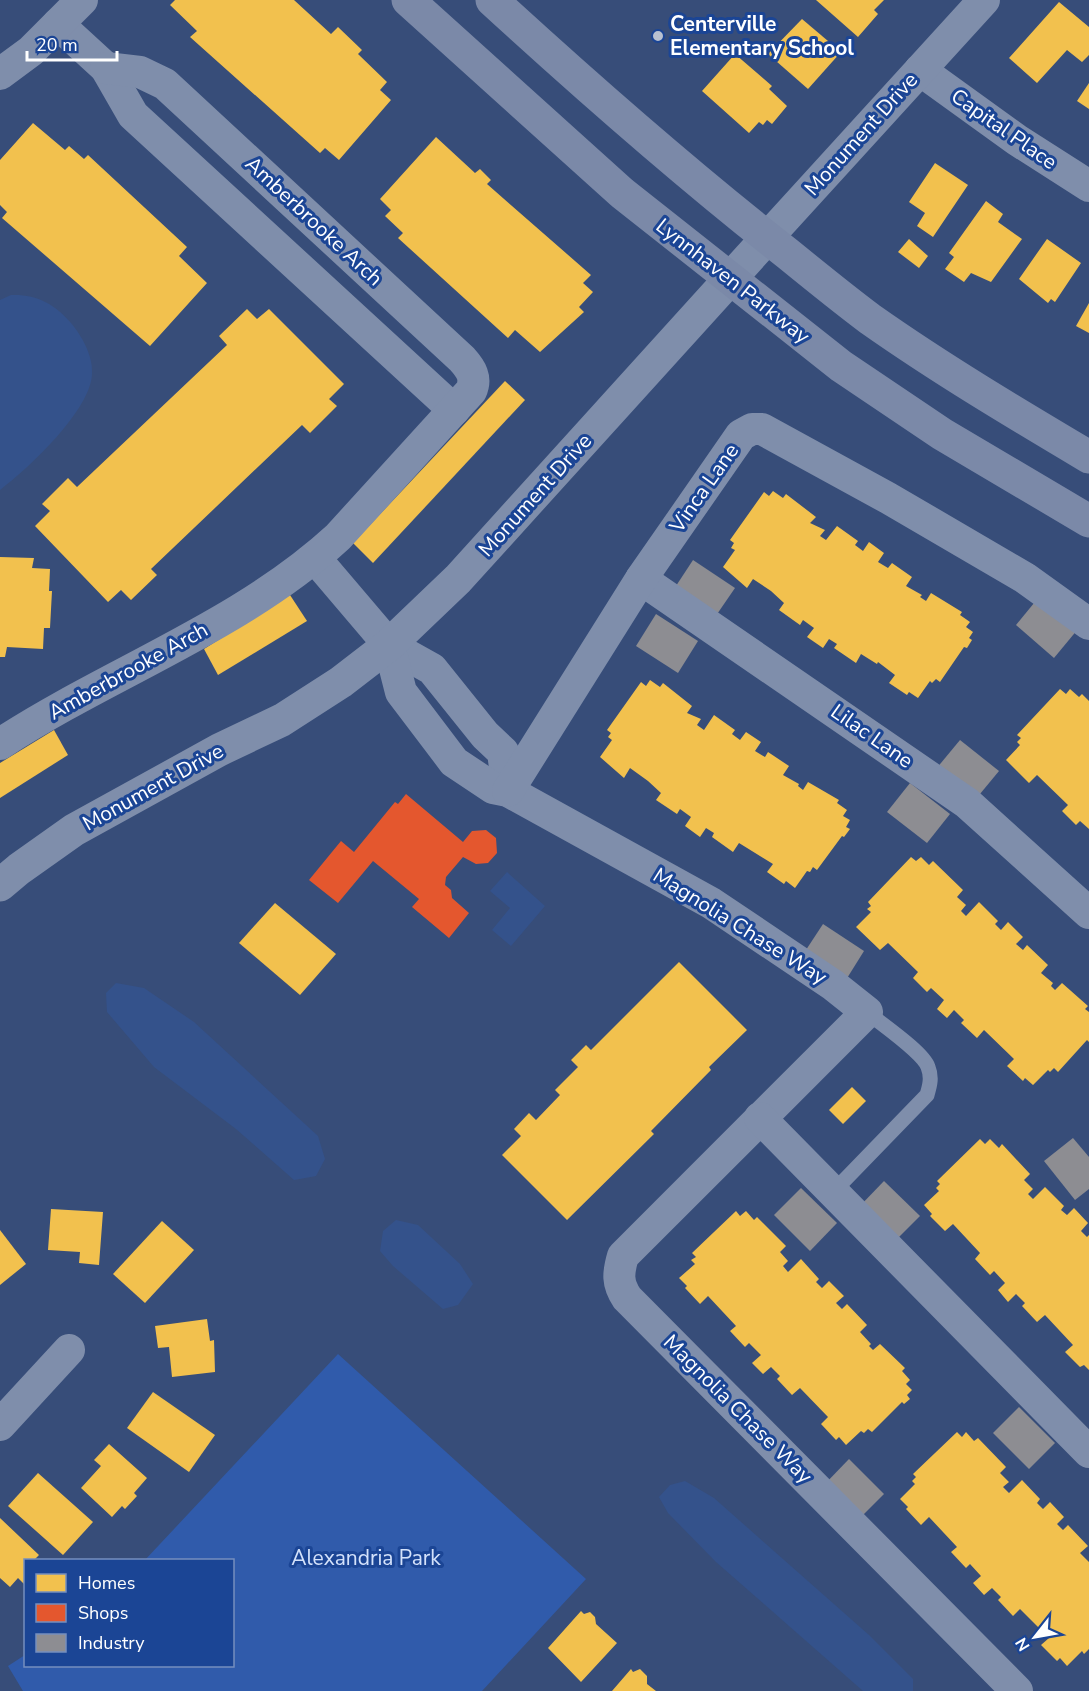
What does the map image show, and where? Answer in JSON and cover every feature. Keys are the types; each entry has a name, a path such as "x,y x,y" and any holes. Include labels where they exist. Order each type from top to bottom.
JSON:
{"main road":[{"name":"Lynnhaven Parkway","path":"408,0 622,194 841,366 987,462 1089,521"},
{"path":"492,0 699,183 868,317 1005,407 1089,457"}],"street":[{"path":"0,74 31,51 82,0"},
{"name":"Monument Drive","path":"1,883 74,830 219,750 282,720 341,682 389,645 458,579 984,0"},
{"name":"Amberbrooke Arch","path":"58,24 106,68 133,115 454,410"},
{"name":"Amberbrooke Arch","path":"0,744 74,699 188,640 315,558 338,537 474,386 472,372 462,359 165,84 140,72 106,68"},
{"name":"Capital Place","path":"920,70 1017,140 1089,186"},
{"name":"Vinca Lane","path":"508,791 642,579 741,435 752,429 762,429 888,498 1025,578 1089,624"},
{"path":"315,558 389,645"},
{"name":"Lilac Lane","path":"642,579 967,802 1089,913"},
{"name":"Magnolia Chase Way","path":"389,645 401,692 454,762 493,788 508,791 711,903 833,985 867,1012 623,1256 618,1275 622,1290 635,1306 1017,1691"},
{"path":"760,1118 1089,1452"},
{"path":"0,1425 69,1350"}],"lane":[{"path":"833,1192 927,1095 931,1080 928,1065 920,1055 867,1012"}],"green space":[{"name":"Alexandria Park","path":"338,1354 586,1579 482,1691 23,1691 8,1666 24,1656 24,1667 234,1667 234,1559 146,1559"}],"shaded area":[{"path":"11,295 37,298 65,316 83,340 91,360 92,373 82,404 57,437 0,490 0,300"},
{"path":"507,872 545,906 511,946 492,930 510,908 490,891"},
{"path":"116,983 144,988 194,1022 318,1136 325,1159 316,1176 294,1180 236,1129 154,1067 107,1012 106,993"},
{"path":"396,1220 418,1225 460,1264 473,1284 458,1305 443,1309 393,1266 380,1251 383,1231"},
{"path":"685,1481 714,1498 869,1635 913,1679 913,1691 863,1691 716,1562 668,1513 659,1497 670,1485"}],"building: Homes":[{"path":"175,0 294,0 331,34 338,27 362,50 358,54 387,82 380,90 391,100 339,160 325,148 320,153 190,37 197,31 170,5"},
{"path":"816,0 884,0 874,10 878,14 858,37"},
{"path":"1059,2 1089,27 1089,55 1082,62 1067,50 1037,83 1009,58"},
{"path":"802,19 841,52 808,89 768,54"},
{"path":"735,54 772,86 769,89 787,106 772,124 767,120 763,125 759,122 749,133 702,91"},
{"path":"1089,83 1089,109 1077,101"},
{"path":"33,123 65,150 69,146 84,159 88,155 187,247 179,256 207,283 150,346 2,218 7,212 0,205 0,160"},
{"path":"436,137 475,173 480,169 491,180 487,184 591,275 583,283 593,292 579,307 584,312 540,352 515,330 508,338 398,238 403,233 385,216 391,210 380,199"},
{"path":"935,163 968,185 933,237 917,226 925,213 909,202"},
{"path":"986,201 1003,214 998,222 1022,239 991,282 971,273 964,282 945,269 954,257 949,253"},
{"path":"909,239 928,256 919,268 898,252"},
{"path":"1047,239 1081,263 1055,302 1051,299 1048,303 1019,279"},
{"path":"1089,303 1089,333 1076,326"},
{"path":"247,309 257,319 269,309 344,384 329,399 337,406 310,433 302,425 151,569 157,575 131,600 121,590 108,602 35,526 50,511 42,504 68,478 77,487 227,345 219,336"},
{"path":"505,381 525,400 373,563 353,543"},
{"path":"773,491 783,498 786,494 816,517 810,523 825,530 820,536 826,540 837,526 858,541 855,545 863,551 869,542 884,553 878,562 888,568 892,563 912,577 906,586 922,595 920,597 926,601 931,593 962,612 960,615 970,622 966,627 973,632 969,638 972,640 967,648 964,647 940,682 936,679 932,683 930,681 918,698 909,692 907,695 889,683 895,675 878,662 877,664 861,654 856,663 834,648 837,644 829,639 823,648 807,637 814,628 803,620 800,625 779,610 784,603 771,591 753,579 747,588 723,567 735,550 731,548 734,543 730,540 764,492 769,496"},
{"path":"0,557 34,558 32,568 50,569 49,591 52,591 50,628 44,628 43,649 7,647 5,657 0,657"},
{"path":"290,595 307,621 218,675 204,649"},
{"path":"650,680 660,687 663,683 692,706 687,713 701,719 697,725 704,730 714,715 735,730 732,734 740,740 746,732 761,742 755,751 765,757 768,752 789,766 783,775 799,784 798,786 803,790 808,782 839,800 837,803 847,810 843,816 850,820 846,827 850,829 844,837 842,836 817,870 813,867 810,872 807,871 795,888 786,881 784,884 767,872 773,864 739,843 733,852 712,837 714,833 706,828 700,837 685,826 691,817 680,809 677,814 656,800 661,793 648,781 630,768 624,778 600,757 612,740 608,737 611,733 607,730 641,682 646,686"},
{"path":"1060,689 1066,694 1070,689 1079,697 1082,694 1089,701 1089,829 1080,821 1076,825 1062,811 1068,805 1037,775 1029,783 1006,760 1020,745 1017,742 1021,738 1017,735"},
{"path":"54,730 68,755 0,798 0,763"},
{"path":"911,857 916,861 921,857 929,865 933,861 963,890 957,897 966,905 961,911 966,916 979,902 998,921 995,924 1001,930 1008,922 1023,937 1016,944 1023,950 1027,945 1048,965 1041,973 1053,983 1051,986 1055,990 1062,983 1088,1006 1085,1009 1089,1012 1089,1042 1087,1040 1058,1072 1054,1068 1050,1072 1048,1070 1033,1085 1025,1078 1023,1081 1007,1066 1014,1059 984,1030 977,1038 961,1023 964,1020 954,1010 947,1018 937,1009 944,1000 931,988 927,992 913,978 918,972 888,943 880,950 856,927 871,912 867,909 871,906 868,902"},
{"path":"275,903 336,954 300,995 239,943"},
{"path":"679,962 747,1030 709,1067 711,1070 651,1131 654,1134 567,1220 502,1155 521,1136 514,1129 529,1113 536,1120 560,1095 555,1090 578,1067 571,1060 586,1045 591,1050"},
{"path":"852,1087 866,1101 843,1124 829,1110"},
{"path":"980,1139 985,1144 990,1139 999,1148 1002,1144 1030,1174 1024,1180 1033,1189 1028,1194 1033,1199 1045,1187 1064,1206 1061,1210 1067,1215 1074,1208 1088,1223 1081,1231 1087,1237 1089,1235 1089,1370 1084,1365 1080,1367 1065,1352 1073,1345 1045,1315 1037,1322 1022,1306 1025,1303 1016,1294 1008,1302 998,1290 1005,1283 994,1271 990,1275 975,1259 980,1253 953,1224 945,1231 930,1216 932,1214 924,1205 939,1191 936,1188 940,1184 937,1181"},
{"path":"51,1209 103,1212 99,1265 79,1263 80,1252 48,1250"},
{"path":"736,1211 740,1216 746,1211 754,1220 757,1217 786,1246 780,1252 788,1261 783,1266 788,1272 801,1259 819,1279 816,1282 822,1288 829,1281 844,1296 836,1303 842,1309 847,1304 867,1325 860,1332 871,1344 869,1346 873,1350 880,1344 905,1368 902,1371 910,1380 906,1384 912,1390 907,1395 910,1399 904,1404 902,1402 872,1432 868,1429 864,1433 861,1431 846,1445 839,1437 836,1440 821,1424 828,1417 800,1388 792,1395 777,1379 780,1376 771,1367 763,1374 752,1363 761,1355 749,1343 745,1347 730,1331 736,1326 708,1296 700,1304 685,1288 687,1286 679,1278 695,1264 691,1260 696,1257 692,1253"},
{"path":"162,1221 194,1250 145,1303 113,1274"},
{"path":"0,1230 26,1264 0,1285"},
{"path":"207,1319 210,1341 214,1340 215,1372 172,1377 169,1347 158,1348 155,1326"},
{"path":"153,1392 215,1435 189,1472 127,1428"},
{"path":"957,1432 962,1437 966,1432 974,1441 978,1438 1006,1467 1000,1473 1009,1482 1003,1487 1009,1493 1022,1480 1040,1499 1037,1503 1043,1509 1050,1502 1064,1517 1057,1524 1063,1530 1068,1525 1088,1546 1080,1553 1089,1562 1089,1649 1084,1654 1082,1651 1067,1666 1060,1658 1057,1661 1041,1645 1049,1638 1020,1609 1013,1616 998,1600 1001,1597 992,1588 984,1595 973,1583 981,1576 970,1564 966,1568 951,1552 957,1547 929,1517 921,1525 900,1499 915,1484 912,1481 916,1477 913,1474"},
{"path":"109,1444 147,1478 134,1493 137,1496 125,1509 122,1506 112,1517 81,1488 101,1466 94,1460"},
{"path":"38,1473 93,1522 63,1555 8,1506"},
{"path":"0,1518 39,1555 35,1559 24,1559 24,1584 18,1578 10,1587 0,1578"},
{"path":"581,1611 584,1614 590,1612 595,1617 596,1624 617,1643 581,1682 548,1648"},
{"path":"631,1669 633,1672 640,1669 647,1676 647,1684 656,1691 612,1691"}],"building: Shops":[{"path":"406,794 463,842 472,831 486,830 496,838 497,853 488,863 476,864 463,857 446,877 445,885 451,890 452,898 469,913 449,938 412,907 419,899 373,861 338,903 309,880 341,841 354,852 395,802 398,804"}],"building: Industry":[{"path":"693,560 735,588 713,620 672,592"},
{"path":"1039,597 1078,629 1054,658 1016,625"},
{"path":"656,614 698,641 678,673 636,646"},
{"path":"960,740 999,771 975,800 936,769"},
{"path":"910,783 950,814 927,843 887,812"},
{"path":"823,924 864,951 844,983 802,956"},
{"path":"1073,1138 1089,1157 1089,1189 1075,1200 1044,1161"},
{"path":"884,1181 920,1216 893,1243 858,1208"},
{"path":"801,1188 837,1223 810,1251 774,1215"},
{"path":"1019,1407 1055,1443 1029,1469 993,1433"},
{"path":"849,1459 884,1494 857,1521 822,1487"}],"place":[{"name":"Centerville Elementary School","path":"658,36"}]}
